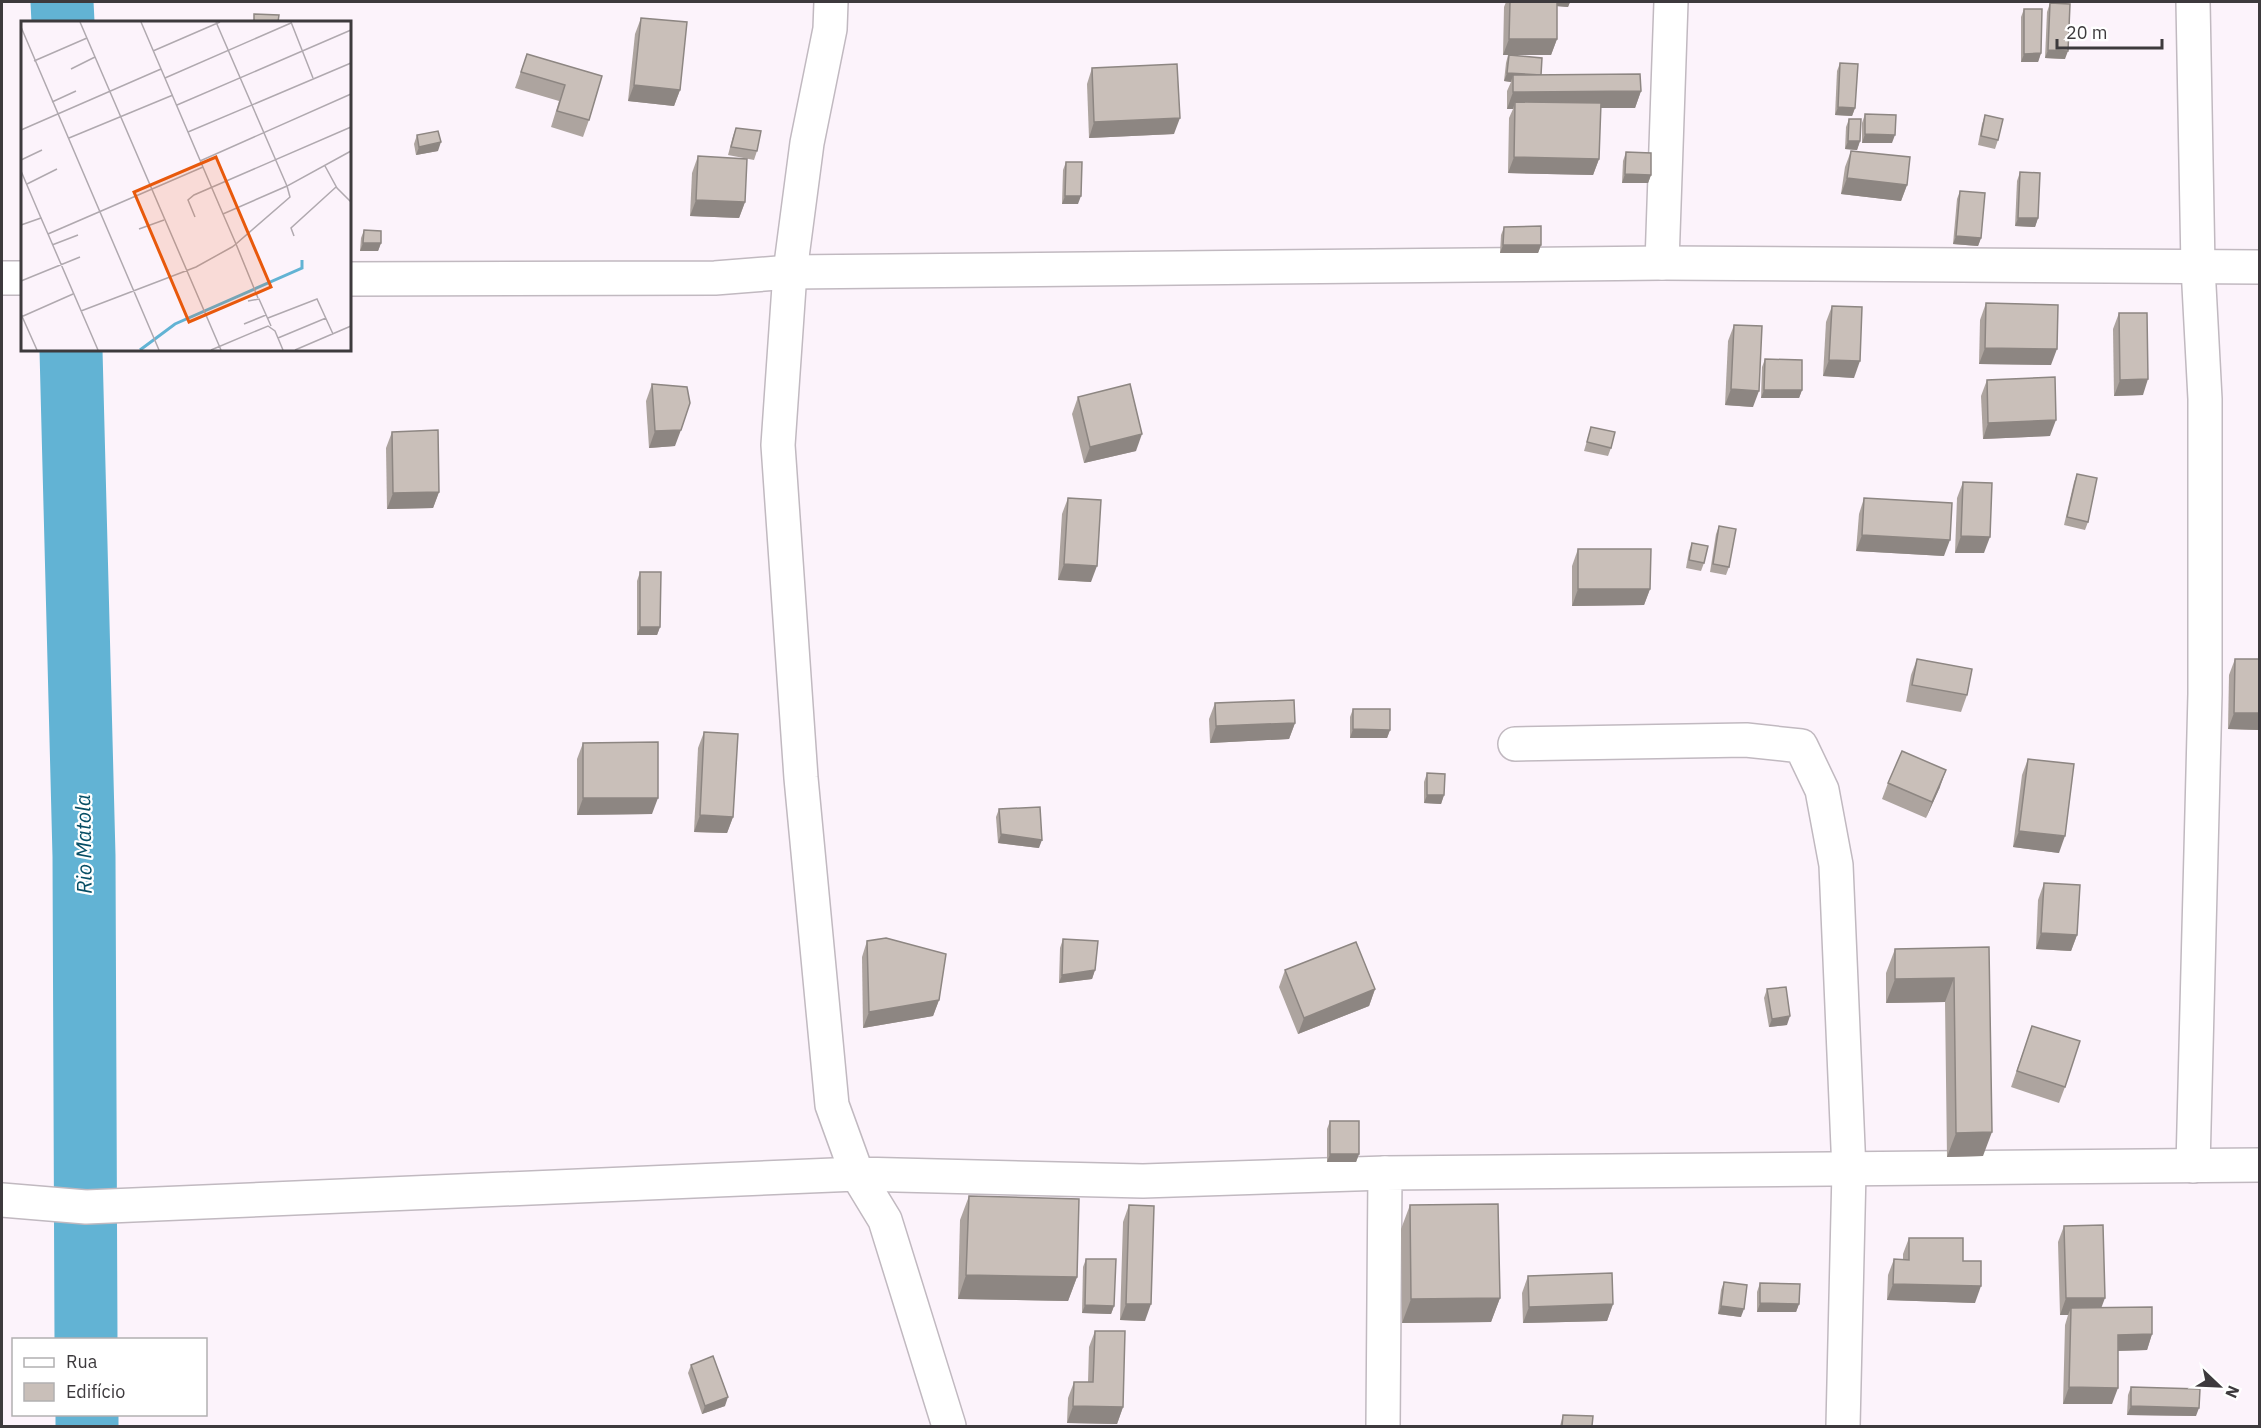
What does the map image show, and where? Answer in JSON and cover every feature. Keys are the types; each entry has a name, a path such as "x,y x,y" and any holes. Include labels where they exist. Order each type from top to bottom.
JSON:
{"street":[{"path":"831,2 830,29 807,143 790,272 778,445 800,766 832,1105 857,1174 885,1220 950,1426"},
{"path":"1662,263 1671,2"},
{"path":"2193,2 2198,267 2205,399 2205,694 2193,1166"},
{"path":"351,279 715,278 790,272 1662,263 2259,267"},
{"path":"2,278 21,278"},
{"path":"1515,744 1746,740 1801,746 1822,790 1836,865 1849,1171 1842,1426"},
{"path":"2,1200 86,1207 857,1174 1143,1181 1385,1173 1849,1171 2259,1165"},
{"path":"1383,1426 1385,1173"}],"building":[{"path":"1510,2 1557,2 1557,39 1509,39"},
{"path":"2050,3 2070,4 2068,51 2048,50"},
{"path":"2024,9 2042,9 2041,53 2024,54"},
{"path":"254,14 279,15 278,21 254,21"},
{"path":"641,18 687,22 680,90 634,85"},
{"path":"527,54 602,76 589,120 557,111 565,85 521,72"},
{"path":"1509,55 1542,58 1541,75 1507,73"},
{"path":"1840,63 1858,64 1855,108 1838,107"},
{"path":"1177,64 1180,118 1094,122 1092,68"},
{"path":"1640,74 1641,91 1513,92 1513,75"},
{"path":"1515,102 1601,103 1599,159 1514,157"},
{"path":"1865,114 1896,115 1895,135 1865,134"},
{"path":"1985,115 2003,119 1998,140 1981,136"},
{"path":"1849,119 1861,119 1860,141 1848,141"},
{"path":"736,128 761,131 757,151 731,147"},
{"path":"438,131 441,142 419,147 417,135"},
{"path":"1851,151 1910,157 1907,185 1847,178"},
{"path":"1626,152 1651,153 1651,175 1625,174"},
{"path":"698,156 747,159 745,202 696,200"},
{"path":"1066,162 1082,162 1081,196 1065,196"},
{"path":"2020,172 2040,173 2038,218 2018,218"},
{"path":"1960,191 1985,193 1981,238 1956,236"},
{"path":"1541,226 1541,245 1503,245 1504,227"},
{"path":"364,230 381,231 381,243 363,243"},
{"path":"1986,303 2058,305 2057,349 1985,348"},
{"path":"1832,306 1862,307 1860,361 1829,360"},
{"path":"2119,313 2147,313 2148,379 2120,380"},
{"path":"1734,325 1762,326 1759,391 1731,389"},
{"path":"1765,359 1802,360 1802,390 1764,390"},
{"path":"2055,377 2056,420 1988,423 1987,380"},
{"path":"652,384 687,387 690,403 681,430 655,431"},
{"path":"1130,384 1142,434 1090,447 1078,397"},
{"path":"1591,427 1615,432 1611,448 1587,442"},
{"path":"438,430 439,492 393,493 392,432"},
{"path":"2077,474 2097,478 2088,522 2067,517"},
{"path":"1963,482 1992,483 1990,537 1961,536"},
{"path":"1068,498 1101,500 1097,566 1064,564"},
{"path":"1864,498 1952,503 1950,540 1862,535"},
{"path":"1719,526 1736,529 1729,567 1713,564"},
{"path":"1692,543 1708,546 1704,563 1689,560"},
{"path":"1578,549 1651,549 1650,589 1578,589"},
{"path":"640,572 661,572 660,627 640,627"},
{"path":"1917,659 1972,669 1967,695 1912,685"},
{"path":"2235,659 2259,659 2259,713 2234,713"},
{"path":"1294,700 1295,723 1216,726 1215,703"},
{"path":"1353,709 1390,709 1390,730 1353,729"},
{"path":"704,732 738,734 733,817 700,815"},
{"path":"658,742 658,798 583,798 583,743"},
{"path":"1902,751 1946,770 1932,802 1888,783"},
{"path":"2028,759 2074,764 2065,836 2019,831"},
{"path":"1427,773 1445,774 1444,795 1427,795"},
{"path":"1040,807 1042,840 1001,834 999,809"},
{"path":"2044,883 2080,885 2077,935 2041,933"},
{"path":"886,938 946,954 939,1000 869,1012 867,941"},
{"path":"1063,939 1098,941 1095,970 1062,975"},
{"path":"1356,942 1375,989 1304,1018 1285,970"},
{"path":"1989,947 1992,1132 1956,1133 1954,978 1895,979 1895,949"},
{"path":"1786,987 1790,1016 1772,1019 1767,989"},
{"path":"2032,1026 2080,1041 2065,1087 2017,1071"},
{"path":"1330,1121 1359,1121 1359,1154 1330,1154"},
{"path":"969,1196 1079,1199 1077,1277 966,1275"},
{"path":"1498,1204 1500,1298 1411,1299 1410,1205"},
{"path":"1129,1205 1154,1206 1151,1304 1126,1304"},
{"path":"2103,1225 2105,1298 2066,1298 2064,1226"},
{"path":"1909,1238 1963,1238 1963,1261 1981,1261 1981,1286 1893,1284 1894,1259 1909,1260"},
{"path":"1086,1259 1116,1259 1114,1306 1085,1305"},
{"path":"1612,1273 1613,1304 1529,1307 1528,1276"},
{"path":"1724,1282 1747,1285 1744,1309 1721,1306"},
{"path":"1760,1283 1800,1284 1799,1304 1760,1303"},
{"path":"2152,1307 2152,1334 2118,1335 2118,1388 2069,1387 2071,1308"},
{"path":"1095,1331 1125,1331 1123,1407 1073,1406 1074,1382 1093,1382"},
{"path":"713,1356 728,1397 705,1406 691,1365"},
{"path":"2131,1387 2200,1389 2199,1408 2131,1406"},
{"path":"1563,1415 1593,1416 1592,1426 1562,1426"}],"waterway":[{"name":"Rio Matola","path":"62,2 63,21"},
{"name":"Rio Matola","path":"71,351 84,856 86,1338"},
{"name":"Rio Matola","path":"87,1416 87,1426"}]}
